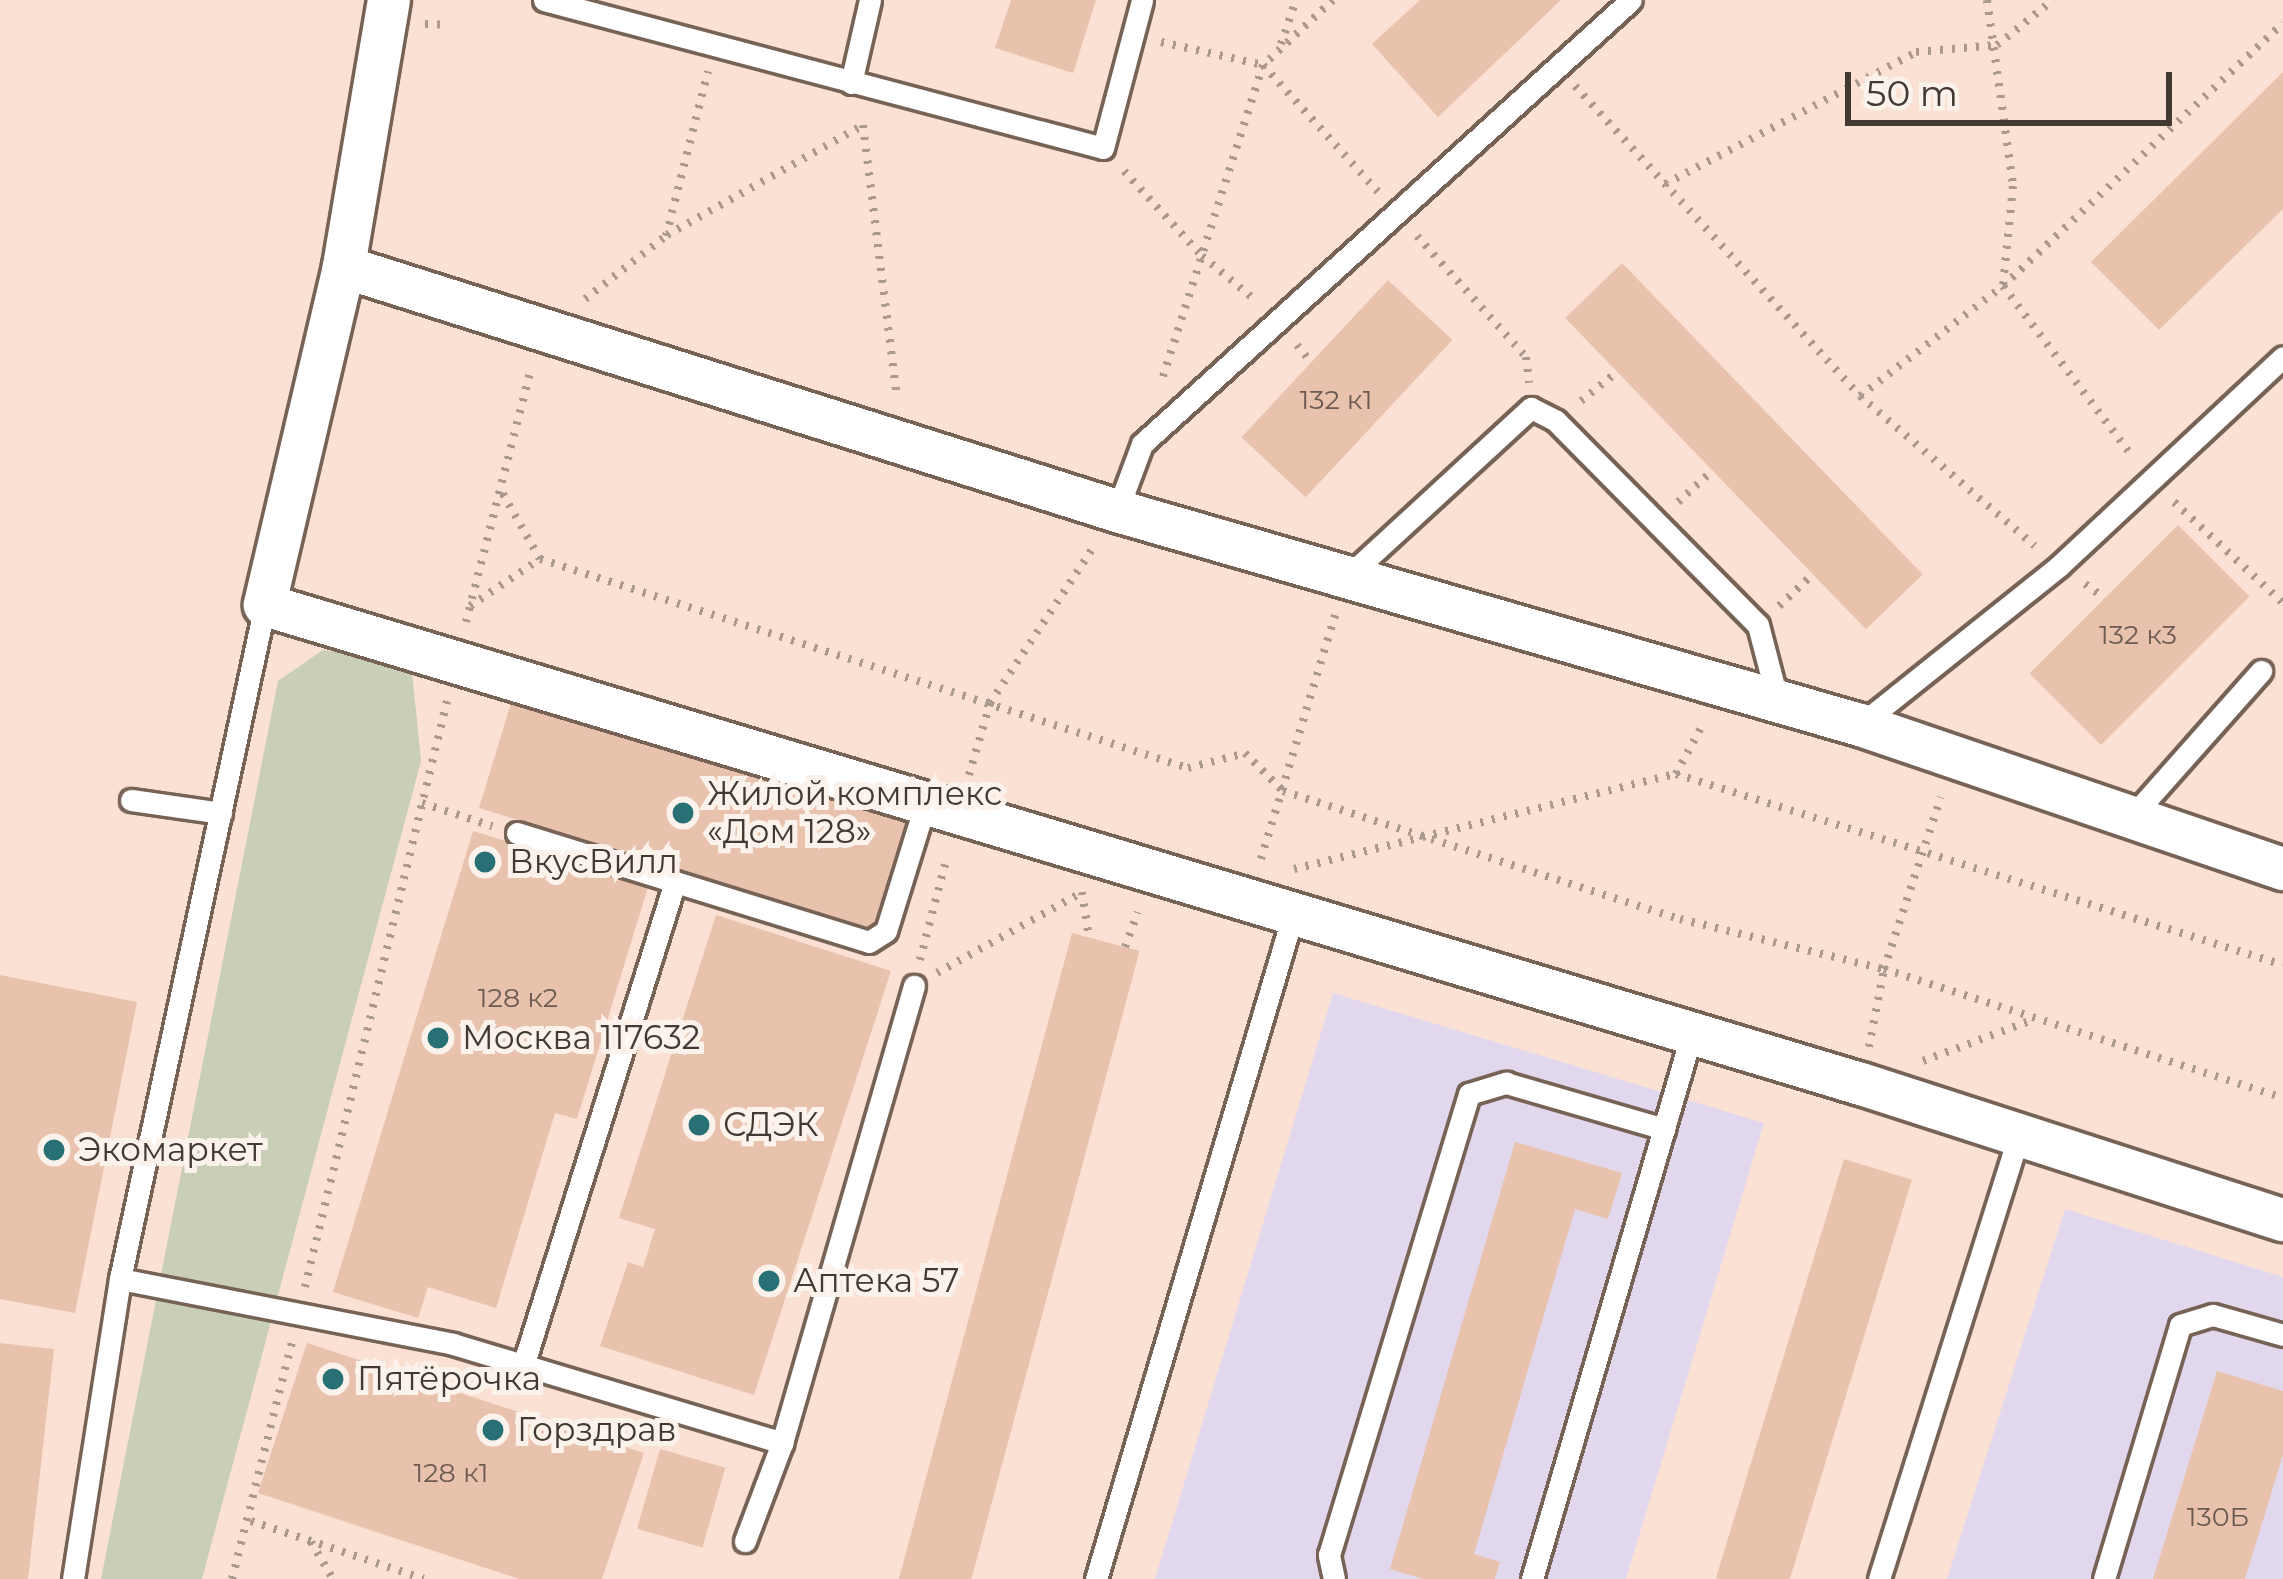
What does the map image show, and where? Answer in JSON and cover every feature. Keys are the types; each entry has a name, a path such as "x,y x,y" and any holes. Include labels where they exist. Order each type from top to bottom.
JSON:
{"street":[{"path":"389,0 344,267 265,605 457,659 1292,918 2020,1132 2283,1220"},
{"path":"344,267 1117,512 1860,725 2135,813 2283,868"}],"lane":[{"path":"544,0 707,47 1103,148 1142,0"},
{"path":"851,83 870,0"},
{"path":"1117,512 1142,444 1554,63 1631,0"},
{"path":"1860,725 2060,566 2283,357"},
{"path":"1347,577 1531,408 1556,422 1758,626 1778,702"},
{"path":"73,1579 120,1279 265,605"},
{"path":"2135,813 2260,671"},
{"path":"130,800 220,813"},
{"path":"517,833 874,941 886,931 942,807"},
{"path":"524,1366 675,882"},
{"path":"1096,1579 1292,918"},
{"path":"745,1541 782,1443 914,986"},
{"path":"1532,1579 1692,1033"},
{"path":"1334,1579 1329,1555 1469,1094 1506,1083 1664,1129"},
{"path":"1880,1579 2020,1132"},
{"path":"120,1279 300,1310 524,1366 782,1443"},
{"path":"2104,1579 2180,1325 2213,1315 2283,1335"}],"path":[{"path":"1279,50 1296,0"},
{"path":"1142,444 1263,65 1333,0"},
{"path":"1987,0 1997,45 2013,186 2003,286 2152,482 2283,603"},
{"path":"1665,184 1916,52 1997,45 2053,0"},
{"path":"1860,396 2003,286 2283,22"},
{"path":"1134,36 1263,65 1526,357 1531,408"},
{"path":"666,236 708,78 707,47"},
{"path":"1554,63 1860,396 2060,566"},
{"path":"232,1579 251,1520 457,659 541,333 666,236 910,98"},
{"path":"863,125 902,446"},
{"path":"1103,148 1202,256 1276,318"},
{"path":"1556,422 1617,372"},
{"path":"1656,522 1712,471"},
{"path":"499,488 540,559 1188,768 1245,753 1283,791 1680,919 1884,969 2283,1098"},
{"path":"914,986 942,807 990,703 1117,512"},
{"path":"470,607 540,559"},
{"path":"1758,626 1813,574"},
{"path":"1292,918 1256,878 1347,577"},
{"path":"1676,774 1723,686"},
{"path":"1861,1084 1884,969 1924,857 1952,754"},
{"path":"1278,873 1436,838 1676,774 1924,857 2283,965"},
{"path":"422,803 517,833"},
{"path":"914,986 1130,866"},
{"path":"1082,892 1089,938"},
{"path":"1125,947 1138,912"},
{"path":"1861,1084 2033,1019"},
{"path":"251,1520 424,1579"},
{"path":"310,1541 333,1579"}],"shaded area":[{"path":"1333,993 1764,1123 1626,1579 1155,1579"},
{"path":"2065,1209 2283,1277 2283,1579 1947,1579"}],"green space":[{"path":"323,650 411,662 421,761 202,1579 101,1579 278,681"}],"building":[{"path":"1011,0 1096,0 1073,73 995,48"},
{"path":"1420,0 1561,0 1438,117 1372,44"},
{"path":"2283,72 2283,209 2159,330 2091,262"},
{"path":"1622,263 1923,574 1866,629 1565,318"},
{"path":"1388,280 1452,340 1306,497 1241,437"},
{"path":"2178,525 2249,596 2101,745 2030,673"},
{"name":"Жилой комплекс «Дом 128»","path":"512,700 907,821 874,929 479,808"},
{"path":"473,831 649,884 577,1119 555,1113 496,1308 428,1287 418,1318 333,1292"},
{"path":"716,915 891,971 754,1395 600,1346 628,1262 643,1267 655,1229 619,1218"},
{"path":"1072,933 1140,951 971,1579 899,1579"},
{"name":"Экомаркет","path":"0,975 137,1002 75,1313 0,1299"},
{"path":"1515,1142 1622,1173 1608,1219 1575,1209 1474,1554 1500,1562 1495,1579 1423,1579 1390,1569"},
{"path":"1844,1159 1912,1180 1790,1579 1716,1578"},
{"path":"0,1343 54,1349 28,1579 0,1579"},
{"path":"307,1343 644,1453 602,1579 519,1579 258,1493"},
{"path":"2217,1371 2283,1391 2283,1455 2245,1579 2153,1579"},
{"path":"660,1449 725,1468 702,1548 637,1529"}],"place":[{"name":"Жилой комплекс «Дом 128»","path":"683,813"},
{"name":"ВкусВилл","path":"485,862"},
{"name":"Москва 117632","path":"438,1038"},
{"name":"СДЭК","path":"699,1125"},
{"name":"Экомаркет","path":"54,1150"},
{"name":"Аптека 57","path":"769,1281"},
{"name":"Пятёрочка","path":"333,1379"},
{"name":"Горздрав","path":"493,1430"}]}
